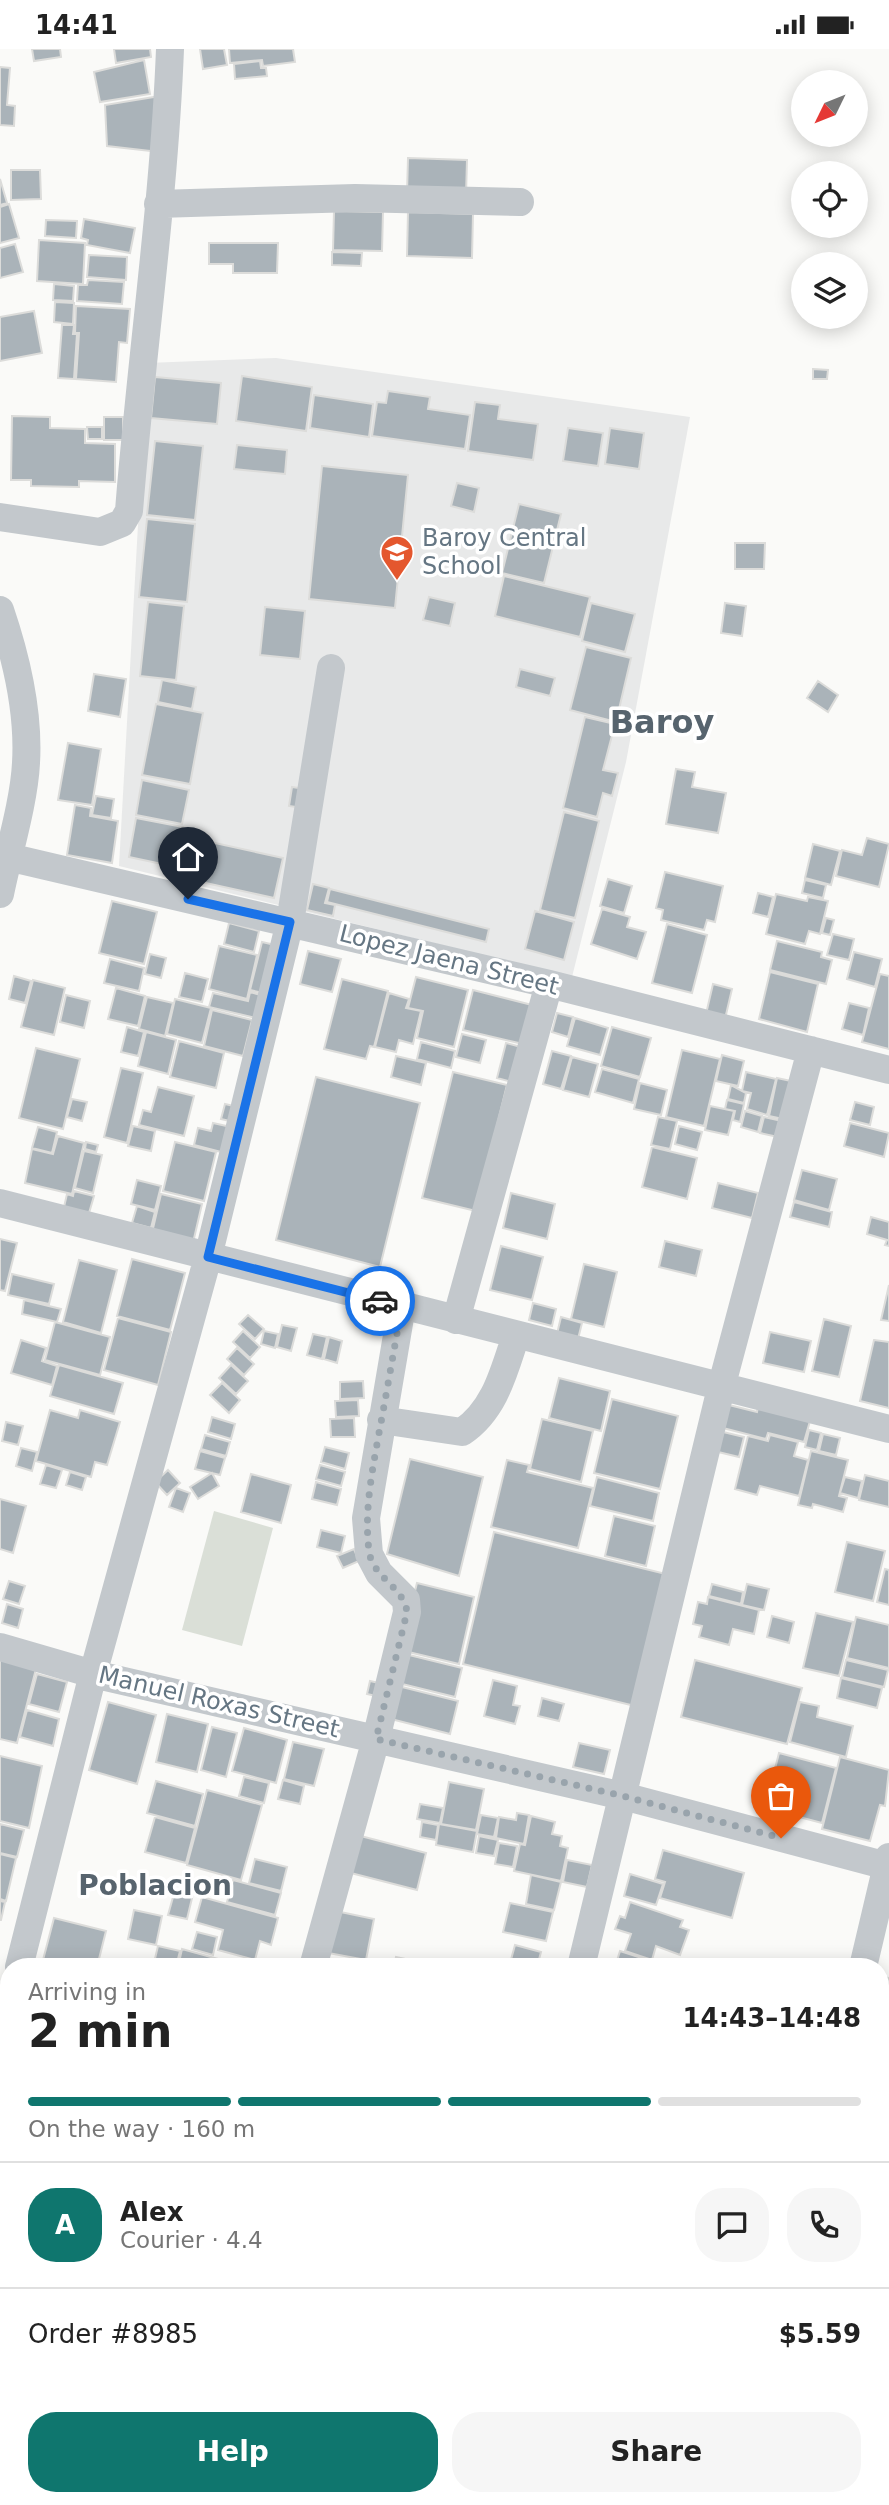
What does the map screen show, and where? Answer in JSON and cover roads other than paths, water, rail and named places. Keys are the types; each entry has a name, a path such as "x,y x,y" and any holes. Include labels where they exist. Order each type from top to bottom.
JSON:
{"street":[{"path":"0,517 100,532 122,523 130,511 167,128 170,49"},
{"path":"158,204 355,198 520,202"},
{"path":"0,610 10,643 21,699 26,763 0,894"},
{"path":"21,1958 93,1674 208,1257 290,922 331,668"},
{"name":"Lopez Jaena Street","path":"8,857 549,984 889,1070"},
{"path":"456,1320 549,984"},
{"path":"583,1958 721,1388 811,1050"},
{"path":"0,1203 889,1429"},
{"path":"315,1958 376,1739 407,1612 406,1600 379,1573 369,1555 366,1518 402,1306"},
{"path":"382,1420 462,1431 483,1414 499,1387 516,1335"},
{"name":"Manuel Roxas Street","path":"0,1647 93,1674 623,1796 888,1861"},
{"path":"865,1958 888,1861"}],"place":[{"name":"Baroy Central School","path":"397,582"}],"district":[{"name":"Baroy","path":"662,722"},
{"name":"Poblacion","path":"155,1885"}]}
